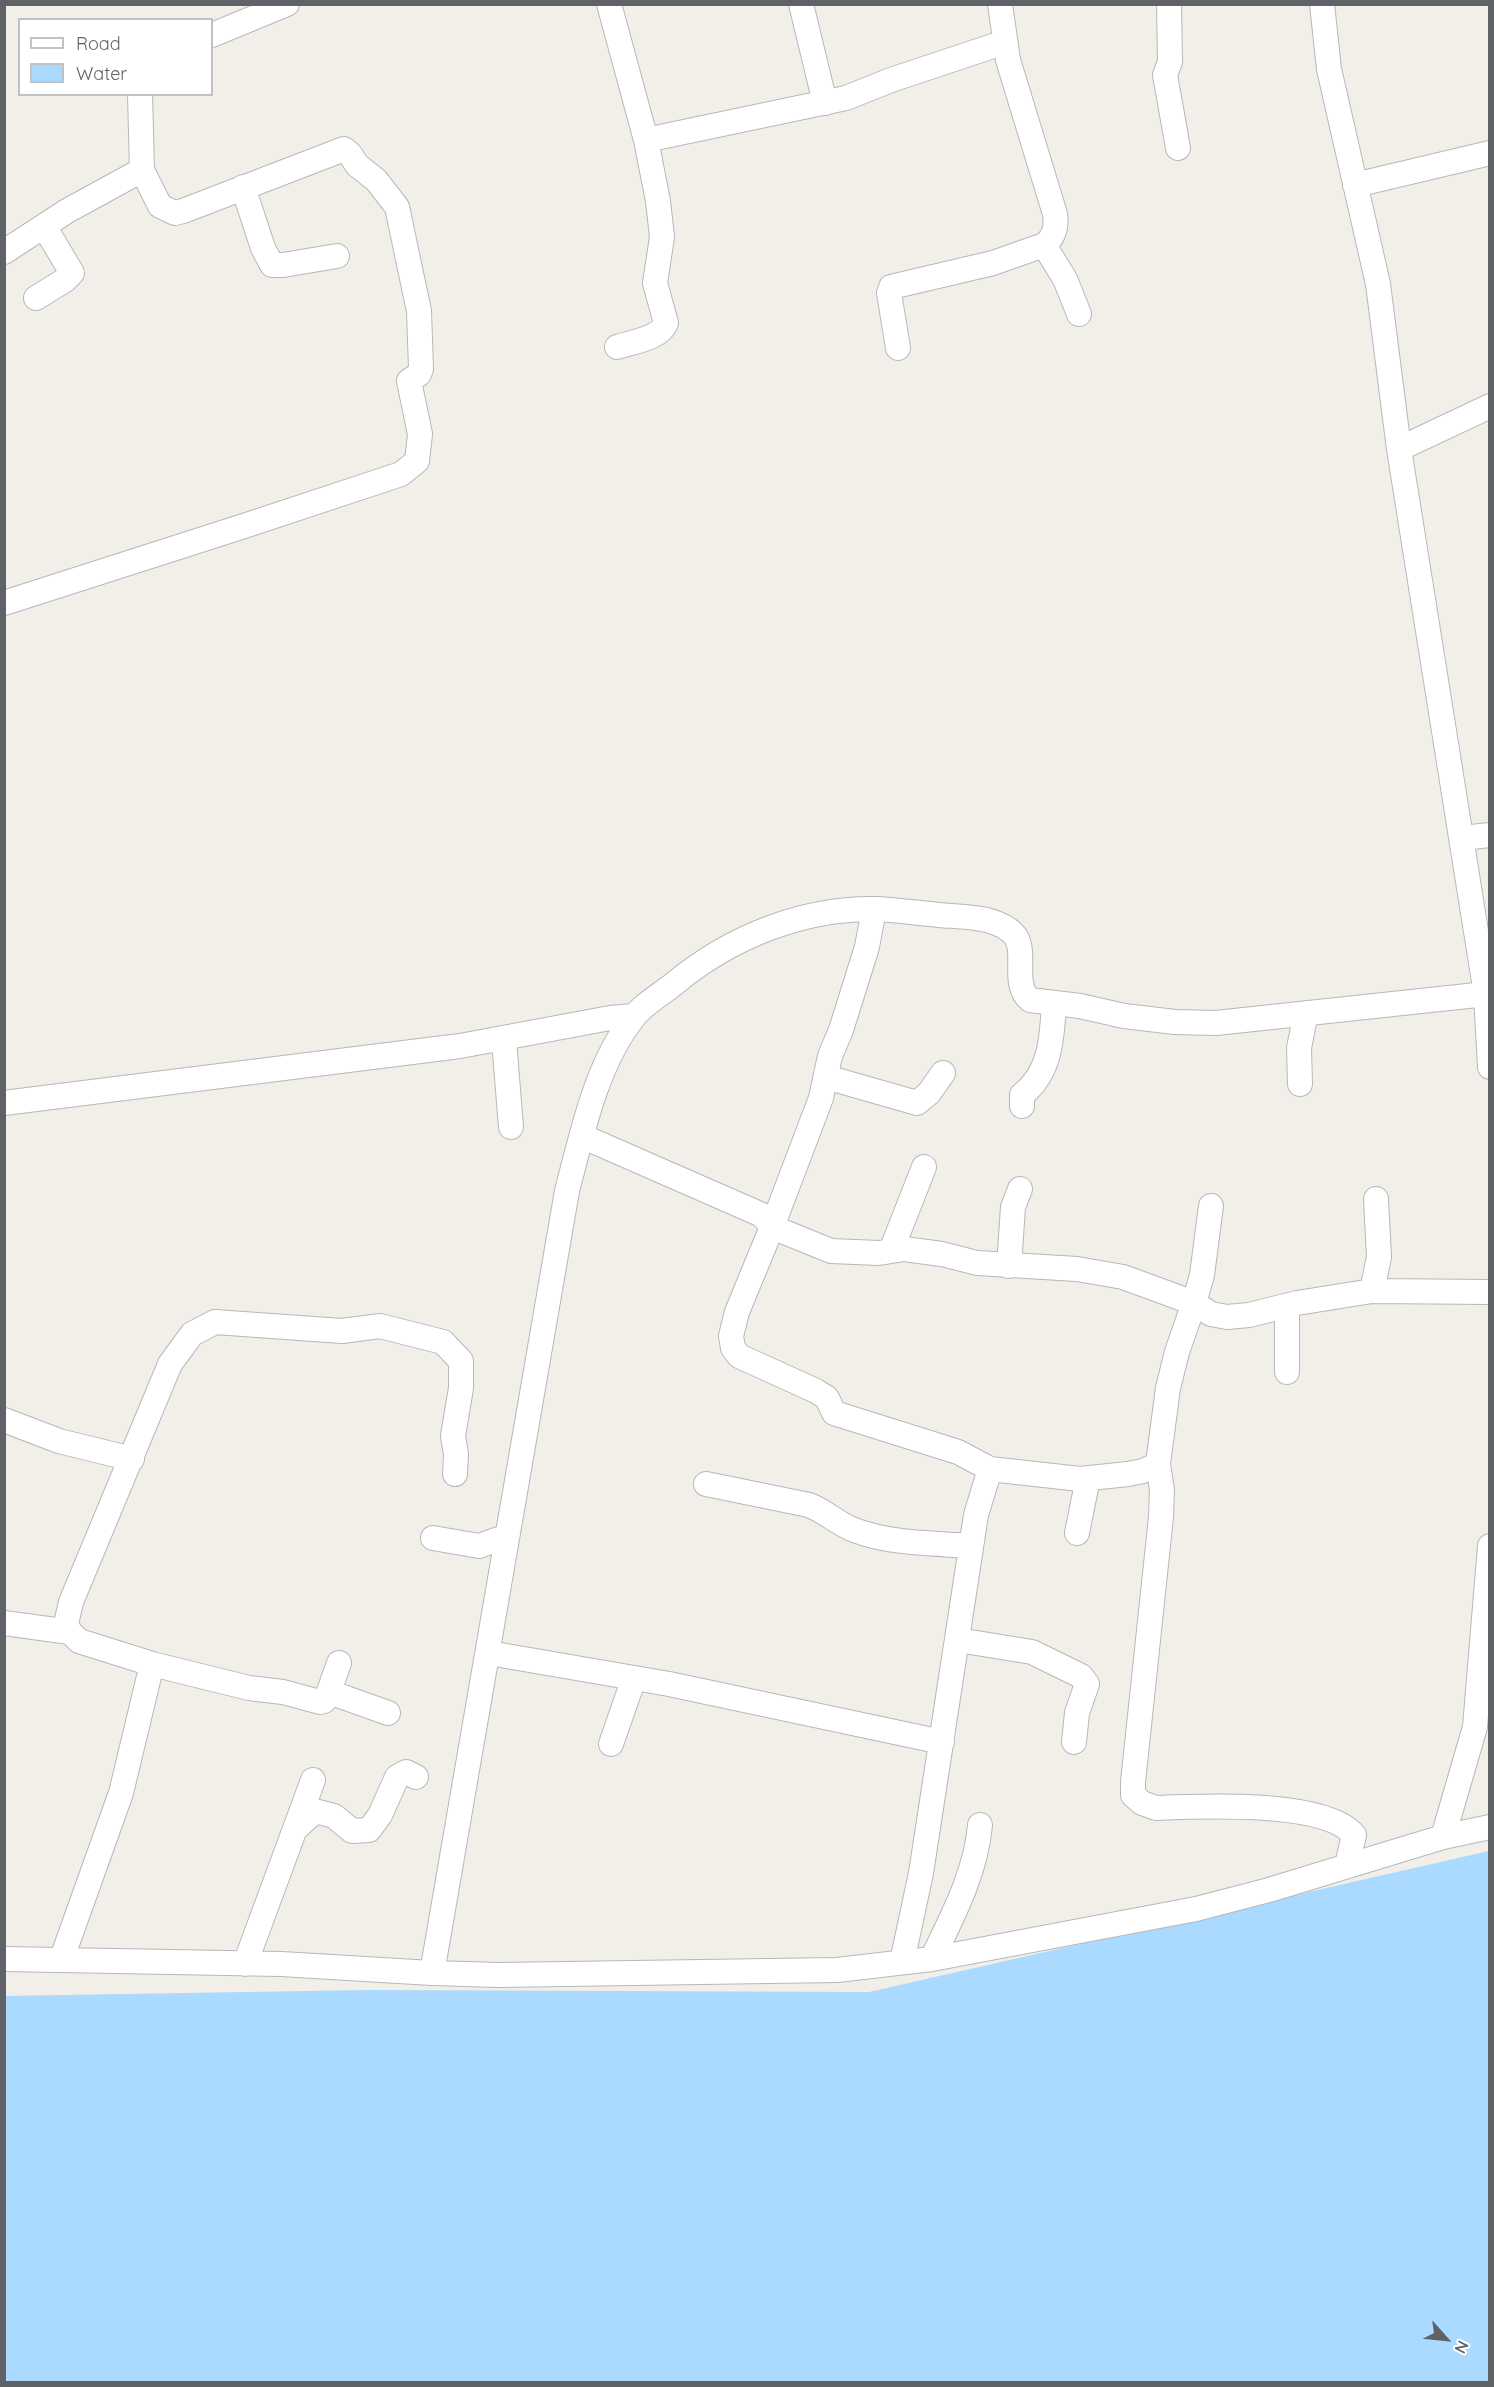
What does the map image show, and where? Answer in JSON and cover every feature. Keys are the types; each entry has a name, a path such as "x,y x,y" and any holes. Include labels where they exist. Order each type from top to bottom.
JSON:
{"street":[{"path":"213,35 287,4"},
{"path":"609,4 646,140 662,227 655,283 666,323 663,330 656,334 617,347"},
{"path":"801,4 825,103"},
{"path":"898,348 889,293 891,286 993,262 1044,245 1054,233 1056,218 1018,97 1005,42 1000,4"},
{"path":"1169,4 1170,62 1165,75 1178,148"},
{"path":"1322,4 1329,69 1378,284 1399,449 1487,998 1490,1067"},
{"path":"646,140 846,98 891,80 1005,42"},
{"path":"4,603 401,474 417,461 420,434 409,381 421,369 420,320 400,217 392,197 357,165 344,148 175,213 163,209 156,202 142,170 140,96"},
{"path":"1355,185 1490,153"},
{"path":"4,252 44,226 142,170"},
{"path":"243,187 262,248 272,265 337,256"},
{"path":"36,298 72,273 44,226"},
{"path":"1044,245 1065,279 1079,314"},
{"path":"1399,449 1490,406"},
{"path":"1462,838 1490,835"},
{"path":"432,1973 567,1191 587,1114 605,1068 634,1017 692,969 742,940 784,923 807,917 874,909 998,923 1011,931 1019,942 1020,977 1025,996 1030,1000 1080,1006 1124,1016 1175,1022 1216,1023 1487,998"},
{"path":"874,909 867,947 841,1030 830,1056 821,1098 734,1323 731,1336 736,1353 816,1391 826,1398 834,1413 958,1452 990,1469 1088,1478 1128,1474 1143,1471 1158,1464"},
{"path":"1022,1106 1022,1095 1034,1086 1044,1069 1053,1030 1054,1003"},
{"path":"1300,1084 1299,1048 1306,1013"},
{"path":"4,1103 504,1040 594,1021 634,1017"},
{"path":"504,1040 511,1127"},
{"path":"826,1077 917,1103 929,1093 943,1072"},
{"path":"581,1138 624,1153 762,1215 772,1227 831,1251 875,1253 911,1249 942,1254 965,1262 1009,1266 1036,1265 1107,1273 1194,1303 1211,1314 1227,1317 1249,1315 1372,1291 1490,1292"},
{"path":"891,1251 924,1167"},
{"path":"1009,1266 1013,1207 1020,1190"},
{"path":"1372,1291 1379,1257 1376,1199"},
{"path":"1212,1206 1202,1275 1168,1388 1158,1464 1162,1490 1161,1517 1132,1782 1133,1795 1142,1803 1156,1808 1270,1808 1297,1812 1338,1823 1348,1828 1354,1835 1347,1865"},
{"path":"1287,1306 1287,1372"},
{"path":"339,1663 329,1692 324,1701 320,1702 283,1692 249,1688 152,1664 79,1641 70,1632 66,1624 71,1602 170,1364 192,1334 215,1322 342,1331 380,1326 443,1342 461,1361 461,1388 453,1436 456,1454 455,1474"},
{"path":"4,1420 60,1441 132,1459"},
{"path":"902,1962 921,1873 976,1515 990,1469"},
{"path":"1077,1533 1088,1478"},
{"path":"706,1484 809,1505 822,1510 851,1529 871,1536 971,1546"},
{"path":"434,1538 479,1546 507,1536"},
{"path":"1443,1837 1475,1727 1490,1546"},
{"path":"4,1623 70,1632"},
{"path":"958,1640 1032,1652 1081,1676 1087,1684 1077,1713 1074,1742"},
{"path":"489,1653 634,1678 942,1742"},
{"path":"62,1958 121,1793 152,1664"},
{"path":"611,1744 634,1678"},
{"path":"329,1692 388,1713"},
{"path":"295,1829 315,1811 334,1816 352,1831 369,1830 380,1815 397,1777 406,1772 416,1777"},
{"path":"245,1964 313,1780"},
{"path":"932,1959 959,1903 979,1842 981,1825"},
{"path":"4,1959 62,1958 281,1964 509,1975 837,1970 932,1959 1196,1909 1269,1890 1443,1837 1490,1827"}],"water":[{"path":"1489,1851 1489,2382 5,2382 4,1996 367,1990 869,1992"}]}
